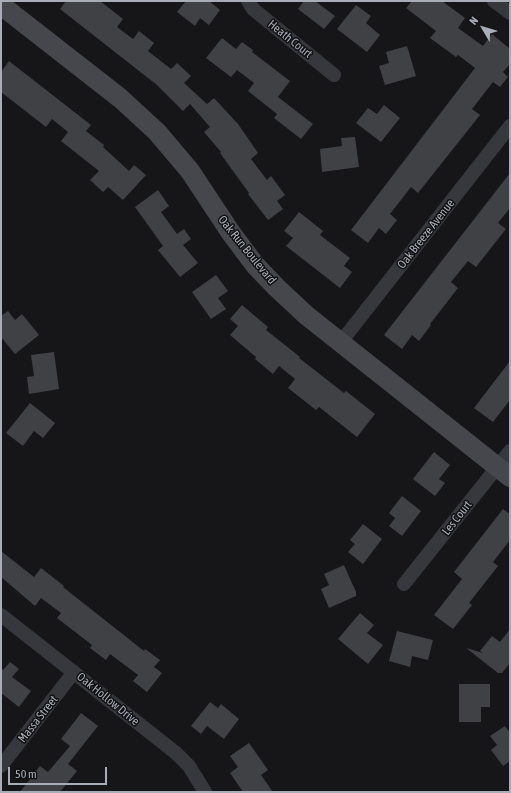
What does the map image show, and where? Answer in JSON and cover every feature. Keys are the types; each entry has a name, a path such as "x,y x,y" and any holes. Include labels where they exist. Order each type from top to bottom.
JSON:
{"street":[{"name":"Heath Court","path":"248,1 253,9 334,75"},
{"path":"494,1 510,14"},
{"name":"Oak Run Boulevard","path":"1,5 120,98 156,132 190,171 231,233 255,264 276,287 306,315 342,342 504,472"},
{"name":"Oak Breeze Avenue","path":"342,342 510,126"},
{"name":"Les Court","path":"404,584 504,472 510,451"},
{"name":"Oak Hollow Drive","path":"1,615 176,753 189,766 205,792"},
{"name":"Massa Street","path":"1,766 74,672"}],"building":[{"path":"66,1 100,1 123,19 117,27 133,39 139,31 154,43 148,51 171,69 177,63 191,76 184,83 207,104 214,98 238,124 258,153 251,159 267,180 271,176 285,195 277,201 283,209 268,220 248,194 249,193 220,153 221,152 204,132 210,127 190,104 183,111 157,85 60,9"},
{"path":"186,1 209,1 220,10 209,25 200,18 195,26 177,12"},
{"path":"304,1 315,1 335,16 324,29 298,9"},
{"path":"412,1 442,1 465,18 458,28 483,46 492,34 510,49 510,64 503,72 508,77 500,87 493,82 472,109 480,115 418,193 411,187 390,214 397,220 386,234 379,228 368,243 351,230 475,68 458,55 456,57 430,38 436,31 406,8"},
{"path":"356,5 371,16 366,23 380,35 367,52 337,29"},
{"path":"222,38 236,49 242,42 253,50 252,52 290,81 278,97 313,124 301,139 274,118 277,114 248,91 254,83 237,70 231,77 206,58"},
{"path":"407,46 416,76 385,85 379,66 389,63 386,52"},
{"path":"9,61 91,125 86,131 104,145 103,147 129,171 134,165 146,175 123,200 108,187 103,192 90,180 99,171 61,141 68,132 52,119 46,127 1,92 1,72"},
{"path":"384,105 400,118 381,142 356,123 368,108 377,114"},
{"path":"355,137 359,167 322,172 320,149 342,146 341,138"},
{"path":"510,173 510,208 498,223 506,229 476,267 468,261 451,282 458,288 430,324 431,325 419,341 412,335 402,349 384,335"},
{"path":"158,190 169,206 161,212 177,234 184,229 191,239 183,245 198,263 180,277 158,250 163,246 135,207"},
{"path":"299,212 323,231 320,235 350,258 344,266 352,272 340,288 286,246 293,238 284,231"},
{"path":"216,275 228,291 218,298 226,309 211,319 192,292"},
{"path":"242,305 268,327 266,330 300,357 299,358 344,393 346,391 375,414 357,437 319,407 316,410 288,388 295,379 279,366 273,374 230,335 238,326 230,319"},
{"path":"8,311 15,320 22,314 39,335 15,354 1,337 1,316"},
{"path":"54,352 59,389 29,394 27,377 34,376 31,355"},
{"path":"510,361 510,400 493,422 474,408"},
{"path":"30,403 55,423 43,438 34,431 23,446 6,433"},
{"path":"434,452 450,465 439,479 445,483 435,496 413,479"},
{"path":"402,496 421,511 402,536 389,526 395,518 389,513"},
{"path":"503,509 510,514 510,540 493,562 498,566 469,603 472,605 453,629 434,615 462,579 454,572"},
{"path":"363,524 382,539 363,564 348,552 355,544 350,540"},
{"path":"1,551 34,577 41,568 144,651 145,649 160,660 154,667 162,673 147,692 133,681 138,675 110,654 106,660 90,648 92,645 57,618 61,613 41,598 35,606 1,577"},
{"path":"344,565 356,592 356,596 329,608 321,589 329,585 324,574"},
{"path":"360,613 374,625 367,633 383,645 368,664 338,639"},
{"path":"510,629 510,663 502,673 498,673 466,648 483,653 480,651 492,636 500,642"},
{"path":"397,631 433,640 428,660 412,656 410,667 389,661"},
{"path":"10,662 19,669 12,677 31,691 19,707 1,693 1,668 3,670"},
{"path":"459,684 490,684 490,707 481,707 481,722 459,722"},
{"path":"210,702 218,708 221,704 239,719 224,739 207,726 201,734 191,726"},
{"path":"81,713 98,726 68,764 77,771 60,792 20,792 40,766 48,772 70,746 61,739"},
{"path":"505,726 510,733 510,761 503,766 491,750 497,745 490,736"},
{"path":"249,743 268,770 261,775 273,792 243,792 230,773 238,767 230,756"}]}
